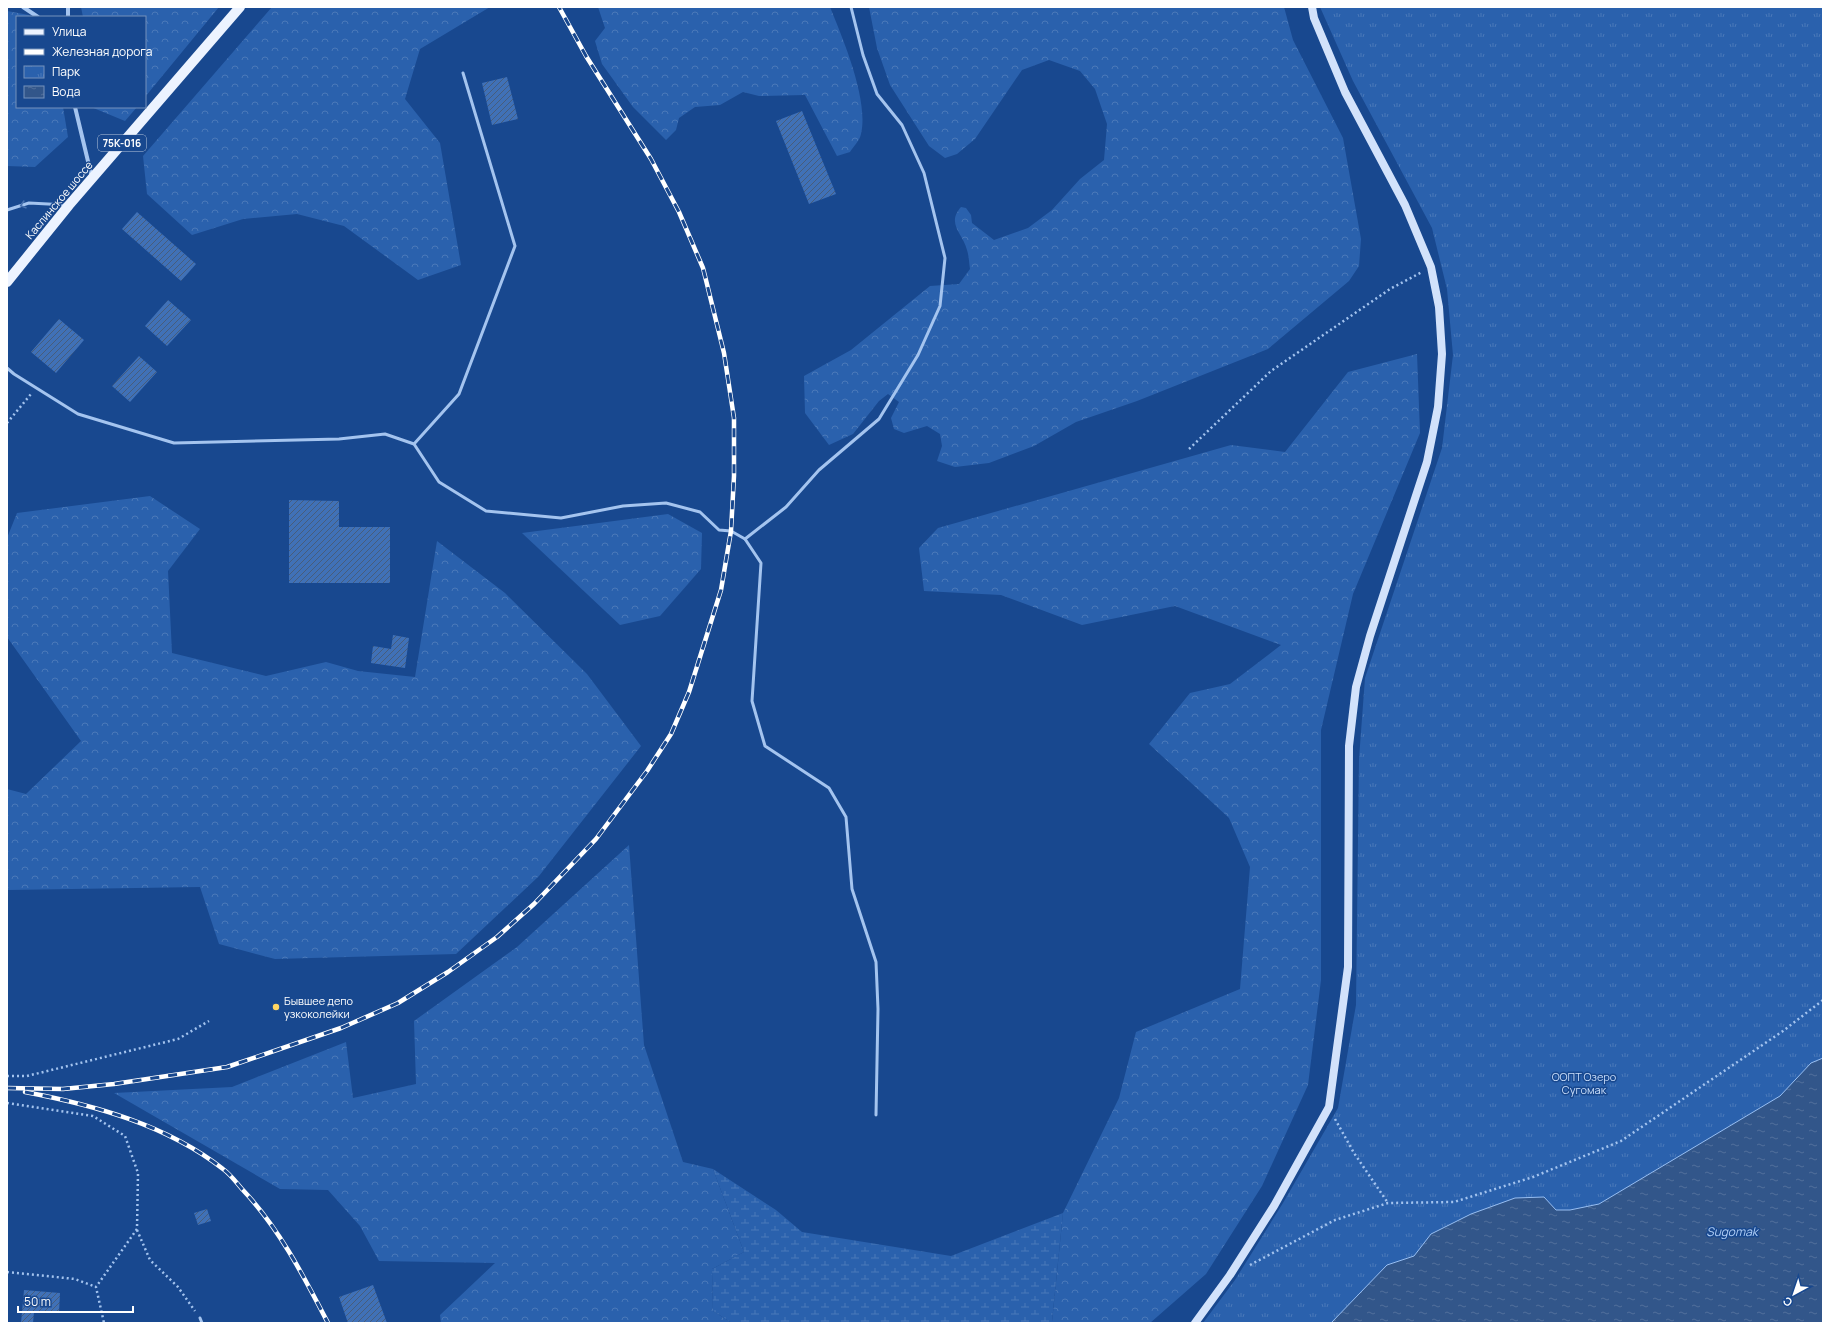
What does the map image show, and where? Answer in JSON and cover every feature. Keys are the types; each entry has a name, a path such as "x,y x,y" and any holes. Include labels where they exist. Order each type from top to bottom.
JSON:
{"main road":[{"name":"Каслинское шоссе","path":"7,282 68,205 240,7"}],"street":[{"path":"23,7 36,16"},
{"path":"1195,1323 1230,1275 1274,1206 1329,1107 1348,967 1348,746 1352,716 1358,680 1370,636 1427,462 1438,407 1442,354 1439,307 1431,267 1406,205 1345,92 1314,18 1312,7"},
{"path":"75,108 92,178"}],"lane":[{"path":"745,539 786,507 819,470 879,420 918,355 940,306 945,258 924,173 902,125 877,94 863,55 851,7"},
{"path":"414,444 459,394 515,246 463,72"},
{"path":"7,210 29,202 68,205"},
{"path":"7,368 78,414 174,443 338,439 386,434 414,444 439,482 486,511 561,518 622,506 666,503 700,512 719,530 731,531 745,539 761,563 752,701 765,746 829,788 846,817 852,889 876,962 878,1009 876,1115"},
{"path":"200,1318 202,1323"}],"path":[{"path":"1190,449 1271,371 1390,289 1431,267"},
{"path":"7,423 36,388"},
{"path":"1230,1275 1335,1220 1388,1203 1454,1202 1533,1177 1621,1141 1783,1031 1823,1000"},
{"path":"7,1076 27,1076 178,1038 209,1021"},
{"path":"7,1103 93,1116 125,1136 138,1173 136,1229 150,1260 178,1287 200,1318"},
{"path":"1329,1107 1354,1153 1388,1203"},
{"path":"104,1323 96,1287 136,1229"},
{"path":"7,1272 75,1279 96,1287"}],"green space":[{"path":"81,7 219,7 146,96 146,16 83,16"},
{"path":"272,7 490,7 420,49 405,99 440,143 461,265 418,280 344,226 297,214 243,219 192,235 147,194 143,156"},
{"path":"598,7 830,7 848,52 858,87 862,120 859,139 850,152 837,156 805,95 759,96 743,92 720,105 695,107 679,118 676,130 666,140 633,107 602,64 595,41 605,28"},
{"path":"869,7 1284,7 1293,40 1343,138 1361,239 1359,266 1349,281 1268,349 1137,401 1076,422 1034,446 989,463 955,467 937,461 942,446 940,434 927,426 904,433 894,429 891,418 899,402 888,394 879,401 853,434 829,445 805,413 804,376 851,350 930,286 959,284 970,269 969,257 965,244 955,224 955,218 961,207 966,208 971,215 972,223 994,240 1028,228 1052,210 1080,179 1104,160 1107,124 1095,89 1080,71 1049,60 1022,70 975,139 957,154 945,158 929,146 890,85 877,48"},
{"name":"ООПТ Озеро Сугомак","path":"1320,7 1823,7 1823,1323 1203,1323 1235,1280 1283,1203 1338,1108 1356,1005 1359,759 1365,678 1442,448 1453,355 1447,289 1432,228 1353,81"},
{"path":"7,11 30,16 16,16 16,108 63,108 68,137 35,167 7,166"},
{"path":"93,108 136,108 125,121"},
{"path":"1417,354 1420,433 1353,594 1321,730 1321,980 1308,1085 1262,1186 1206,1274 1150,1323 1052,1322 1063,1213 1119,1098 1136,1032 1240,989 1250,867 1229,818 1149,744 1190,693 1230,684 1281,645 1175,606 1082,625 1001,595 924,591 919,548 938,528 1231,445 1285,452 1348,372"},
{"path":"150,496 200,529 168,571 172,653 266,676 326,662 358,671 415,677 437,541 505,593 587,674 641,746 539,876 456,954 275,959 219,944 200,887 7,890 7,789 26,794 81,741 7,637 7,538 17,513"},
{"path":"668,514 702,533 701,569 660,616 620,625 522,533"},
{"path":"629,845 644,1045 683,1162 713,1169 744,1252 712,1269 713,1311 732,1323 441,1323 440,1315 495,1263 379,1261 360,1226 328,1190 280,1189 114,1093 232,1087 346,1042 353,1098 416,1084 414,1021 517,947"},
{"path":"713,1169 776,1210 802,1232 951,1256 1063,1213 1052,1321 1062,1323 732,1323 713,1311 712,1269 744,1252"}],"water":[{"name":"Sugomak","path":"1823,1058 1823,1323 1331,1323 1387,1265 1414,1256 1431,1234 1471,1214 1515,1198 1544,1197 1556,1210 1570,1210 1599,1204 1780,1096 1811,1063"}],"building":[{"path":"507,77 518,119 492,125 482,83"},
{"path":"802,111 836,194 809,204 776,121"},
{"path":"137,212 196,264 181,281 122,229"},
{"path":"168,300 191,320 167,346 145,326"},
{"path":"59,319 84,340 56,373 31,352"},
{"path":"139,356 157,372 130,402 112,386"},
{"path":"289,500 339,501 339,527 390,527 390,583 289,583"},
{"path":"393,635 409,638 405,668 371,663 373,646 391,649"},
{"path":"207,1209 211,1221 198,1225 194,1213"},
{"path":"373,1285 387,1323 348,1323 339,1297"},
{"path":"24,1290 60,1293 59,1313 34,1312 33,1323 21,1323"}],"railway":[{"path":"7,1088 63,1089 114,1084 227,1067 341,1028 398,1003 448,972 497,937 534,904 596,839 647,771 671,734 689,692 721,590 731,531 734,476 734,418 724,353 703,268 679,212 651,159 586,56 559,7"},
{"path":"25,1092 77,1103 129,1119 178,1140 223,1169 255,1204 279,1236 300,1270 328,1323"}],"place":[{"name":"Бывшее депо узкоколейки","path":"276,1007"}]}
